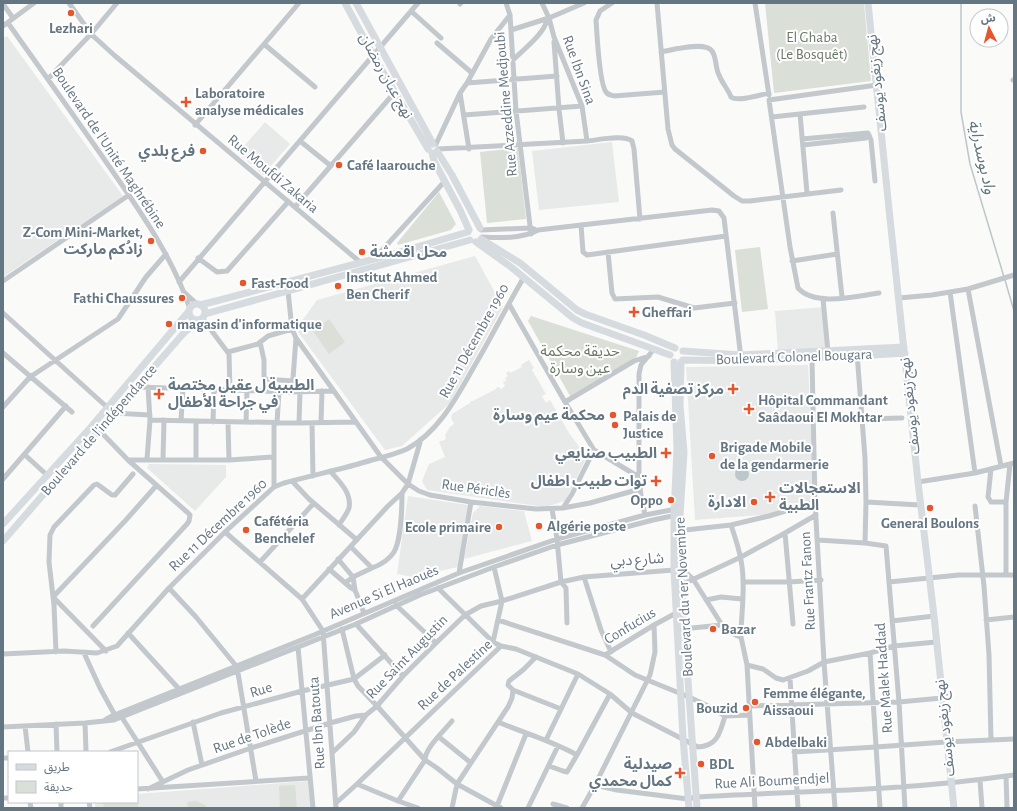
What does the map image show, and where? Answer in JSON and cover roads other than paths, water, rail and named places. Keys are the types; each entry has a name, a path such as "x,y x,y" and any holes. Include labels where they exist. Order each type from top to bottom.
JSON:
{"main road":[{"name":"نهج عبان رمضان","path":"345,3 394,92 434,148 452,175 478,236 467,236 468,231 460,210 434,161 434,148 421,120 356,3"},
{"name":"نهج زيغود يوسف","path":"868,3 920,505 930,578 954,808"},
{"path":"198,304 204,309 202,317 191,318 189,310 198,304 216,302 374,259 468,231 474,227 478,236 573,318 582,323 670,355 671,359 679,361 685,356 680,348 675,348 644,334 577,310 520,263 478,236"},
{"name":"Boulevard de l'indépendance","path":"3,545 5,539 113,413 182,335 202,317 478,236"},
{"path":"348,265 350,274"},
{"name":"Boulevard de l'indépendance","path":"3,524 108,408 189,310"},
{"path":"670,355 675,348"},
{"name":"Boulevard Colonel Bougara","path":"679,361 810,356 905,350"},
{"name":"Boulevard Colonel Bougara","path":"683,351 741,358"},
{"name":"Boulevard Colonel Bougara","path":"810,356 828,352 857,353"},
{"name":"Boulevard du 1er Novembre","path":"679,361 676,531 681,629 683,738 689,808"},
{"name":"Boulevard du 1er Novembre","path":"677,568 681,585 680,611"},
{"name":"Boulevard du 1er Novembre","path":"681,629 689,697 697,808"}],"street":[{"path":"3,26 34,3"},
{"name":"Rue Moufdi Zakaria","path":"70,3 91,34 195,125 360,262"},
{"path":"48,79 91,34 117,3"},
{"path":"195,125 299,3"},
{"path":"179,282 418,3"},
{"name":"Rue Azzeddine Medjoubi","path":"506,3 510,16 514,59 516,111 531,234"},
{"name":"Rue Ibn Sina","path":"542,3 582,106 587,141"},
{"path":"511,30 548,19 577,4 584,3"},
{"path":"612,3 600,10 596,20 602,79 605,90 609,95 614,96 665,92"},
{"path":"657,3 670,139 675,149 737,199 742,201 841,190"},
{"path":"755,3 770,100 782,197 792,261 798,288 808,296 823,299 879,293"},
{"path":"3,4 13,18"},
{"path":"411,11 441,38"},
{"path":"510,16 491,39 460,93 434,148 468,149 563,143 626,137 632,141 634,149 640,219"},
{"path":"514,59 538,36 548,19"},
{"name":"Boulevard de l'Unité Maghrébine","path":"8,22 145,218 166,254 183,290 189,310"},
{"path":"554,37 558,109 563,143"},
{"path":"437,43 472,73"},
{"path":"264,44 314,87"},
{"path":"661,52 693,47 706,47 713,53 718,75 731,96 734,98 746,98 769,93"},
{"path":"467,83 557,76"},
{"path":"770,100 877,85"},
{"path":"295,208 394,92"},
{"path":"460,93 468,149"},
{"path":"464,115 582,106"},
{"path":"772,117 864,107"},
{"path":"800,114 807,194"},
{"path":"802,139 864,132 868,133 871,140 875,181"},
{"path":"803,146 866,138 869,135"},
{"path":"300,141 331,166"},
{"path":"374,259 445,181"},
{"path":"3,281 129,195"},
{"path":"198,258 217,272 227,271 288,202"},
{"path":"478,236 530,228 538,230 716,210 722,214 724,218 741,358"},
{"path":"832,213 842,297"},
{"path":"581,225 584,254 589,255 726,236"},
{"path":"478,236 495,238 531,234 538,230"},
{"path":"608,252 612,294 615,299 658,297 694,308 735,303"},
{"path":"3,408 30,377 118,319 146,277 166,254"},
{"path":"792,261 837,254"},
{"path":"899,298 968,289 1014,275"},
{"name":"Rue 11 Décembre 1960","path":"3,654 64,651 97,653 117,646 169,588 225,532 274,487 403,451 421,439 447,413 486,347 524,277"},
{"path":"968,289 1000,466"},
{"name":"Boulevard de l'Unité Maghrébine","path":"183,290 198,304"},
{"path":"288,291 292,328 296,338 292,392"},
{"path":"950,292 975,473"},
{"path":"823,299 828,352"},
{"path":"509,304 594,450 639,478"},
{"path":"3,313 108,408"},
{"path":"202,317 228,352 230,390"},
{"path":"228,352 249,347 268,336 292,328"},
{"name":"Rue Périclès","path":"296,338 381,457 408,484 419,491 430,495 471,502 536,509 552,509 590,502 640,489"},
{"path":"260,342 264,358 264,391"},
{"path":"646,515 642,503 639,478 639,374 641,365 654,349"},
{"path":"3,353 72,412"},
{"path":"818,540 865,543 866,502 857,353"},
{"path":"565,402 634,360 649,356"},
{"name":"Rue Frantz Fanon","path":"810,356 815,502 824,662 835,808"},
{"path":"264,379 293,381"},
{"path":"137,387 292,392 333,391"},
{"path":"147,459 150,418 148,387"},
{"path":"181,421 184,388"},
{"path":"213,422 214,390"},
{"path":"246,422 247,390"},
{"path":"274,487 273,457 279,391"},
{"path":"321,423 322,391"},
{"path":"298,423 300,392"},
{"path":"3,479 66,406"},
{"path":"113,413 164,420 196,422 356,422"},
{"path":"862,419 902,418"},
{"path":"163,459 164,420"},
{"path":"196,422 196,460"},
{"path":"228,422 229,460"},
{"path":"312,423 313,476"},
{"path":"93,626 189,521 190,515 128,460 99,430"},
{"path":"302,599 388,506 402,494 408,484 421,439"},
{"path":"563,508 572,494 594,450"},
{"path":"25,455 48,476"},
{"path":"128,460 229,460 273,457"},
{"path":"918,482 975,473 1012,463 1012,475 1006,502 1006,574"},
{"path":"991,469 989,500 991,502 1006,502"},
{"path":"330,471 344,487 349,504 349,509 339,525"},
{"path":"56,652 53,597 49,562 50,535 54,527 94,485 97,484 112,495 115,495 133,474"},
{"path":"292,481 314,503 358,540"},
{"path":"53,597 125,522 156,486"},
{"path":"345,583 353,577 389,558 395,548 402,507 402,494"},
{"path":"458,573 471,502"},
{"path":"676,531 731,525 769,516 815,502"},
{"path":"866,502 920,505"},
{"path":"260,562 314,503"},
{"path":"975,506 986,620 991,740"},
{"path":"552,509 557,539 561,582 566,588 567,623"},
{"name":"Avenue Si El Haouès","path":"3,727 85,723 104,721 117,717 323,634 356,624 458,573 557,539 646,515 677,511"},
{"name":"Avenue Si El Haouès","path":"117,717 179,689 298,646 364,613 419,592 438,588 557,545 677,511"},
{"path":"681,585 741,557 785,534 816,515"},
{"path":"731,525 741,557 743,582 741,637 747,665 755,808"},
{"path":"225,532 302,599 323,634"},
{"path":"785,534 793,624"},
{"name":"Rue Malek Haddad","path":"865,543 886,546 899,702 905,808"},
{"path":"351,547 372,568"},
{"path":"338,559 353,577 355,590 364,613"},
{"path":"493,642 502,601 494,567"},
{"name":"شارع دبي","path":"502,601 561,582 584,577 677,568 693,579 722,625 736,636 741,637"},
{"path":"329,570 355,590"},
{"path":"889,582 959,575 1014,575"},
{"path":"584,577 601,630 611,652"},
{"path":"743,582 820,580"},
{"path":"169,588 196,617 237,669 256,781"},
{"path":"438,588 493,642 501,646"},
{"path":"53,597 106,651"},
{"path":"706,600 721,598 742,599"},
{"name":"Rue Saint Augustin","path":"366,715 377,706 404,676 465,615 481,606 502,601"},
{"path":"396,605 436,643"},
{"name":"Confucius","path":"680,611 654,625 604,656 635,675 681,693 725,716"},
{"path":"892,621 934,616"},
{"path":"986,620 1014,616"},
{"path":"498,620 604,656"},
{"path":"356,624 404,676"},
{"path":"582,808 648,681 652,670 655,652 654,625"},
{"path":"681,629 722,625"},
{"path":"342,629 354,679 358,686 425,760 457,784 499,807 526,734"},
{"path":"128,633 179,689"},
{"name":"Rue Ibn Batouta","path":"323,634 336,806"},
{"path":"747,665 763,669 776,678 783,680 824,662 894,646 936,642"},
{"path":"298,646 309,778 313,808"},
{"name":"Rue de Palestine","path":"336,806 501,646 516,649 578,674 610,694 632,713 683,738 693,745"},
{"path":"870,652 880,808"},
{"path":"84,653 100,688 117,717 138,741 162,782"},
{"name":"Rue","path":"113,751 193,722 302,691 354,679 385,655"},
{"path":"536,657 523,670 509,680 508,685 513,690 561,709"},
{"path":"546,740 578,674"},
{"path":"790,678 798,808"},
{"path":"452,808 457,784 508,707 512,698 513,690"},
{"path":"549,766 568,772 610,694"},
{"path":"749,706 899,702 942,698"},
{"path":"332,753 354,732 366,715"},
{"name":"Rue de Tolède","path":"148,789 202,765 251,748 330,723 366,715"},
{"path":"693,745 698,747 711,744 720,730 725,716 749,715"},
{"path":"398,801 425,760 426,753 452,721"},
{"path":"193,722 202,765"},
{"path":"498,722 526,734 546,740 577,755"},
{"path":"85,723 86,751"},
{"path":"56,724 57,751"},
{"path":"25,726 28,751"},
{"path":"439,737 471,763"},
{"path":"794,752 1014,739"},
{"path":"528,808 558,746"},
{"name":"Rue Ali Boumendjel","path":"595,785 624,791 688,798 834,791 952,783 1014,774"},
{"path":"1006,776 1007,808"},
{"path":"138,789 309,778"},
{"path":"980,780 982,808"},
{"path":"357,784 418,808"},
{"path":"553,804 567,808"}],"waterway":[{"name":"واد بوسدراية","path":"961,3 961,112 970,164 1004,277"},
{"name":"واد بوسدراية","path":"1005,280 1014,311"}],"place":[{"name":"Lezhari","path":"71,13"},
{"name":"Laboratoire analyse médicales","path":"186,102"},
{"name":"فرع بلدي","path":"203,151"},
{"name":"Café laarouche","path":"339,165"},
{"name":"Z-Com Mini-Market, زادُكم ماركت","path":"151,241"},
{"name":"محل اقمشة","path":"362,252"},
{"name":"Fast-Food","path":"243,283"},
{"name":"Institut Ahmed Ben Cherif","path":"338,286"},
{"name":"Fathi Chaussures","path":"182,298"},
{"name":"Gheffari","path":"634,312"},
{"name":"magasin d'informatique","path":"169,324"},
{"name":"مركز تصفية الدم","path":"733,389"},
{"name":"الطبيبة ل عقيل مختصة في جراحة الأطفال","path":"159,394"},
{"name":"Hôpital Commandant Saâdaoui El Mokhtar","path":"749,409"},
{"name":"محكمة عيم وسارة","path":"613,415"},
{"name":"Palais de Justice","path":"615,425"},
{"name":"الطبيب صنايعي","path":"666,453"},
{"name":"Brigade Mobile de la gendarmerie","path":"712,456"},
{"name":"توات طبيب اطفال","path":"656,481"},
{"name":"الاستعجالات الطبية","path":"770,497"},
{"name":"Oppo","path":"671,500"},
{"name":"الادارة","path":"754,502"},
{"name":"General Boulons","path":"930,508"},
{"name":"Algérie poste","path":"539,526"},
{"name":"Ecole primaire","path":"499,527"},
{"name":"Cafétéria Benchelef","path":"246,530"},
{"name":"Bazar","path":"713,629"},
{"name":"Femme élégante, Aissaoui","path":"755,702"},
{"name":"Bouzid","path":"746,708"},
{"name":"Abdelbaki","path":"757,742"},
{"name":"BDL","path":"701,764"},
{"name":"صيدلية كمال محمدي","path":"680,773"}],"park label":[{"name":"El Ghaba (Le Bosquêt)","path":"812,46"},
{"name":"حديقة محكمة عين وسارة","path":"580,360"}]}
